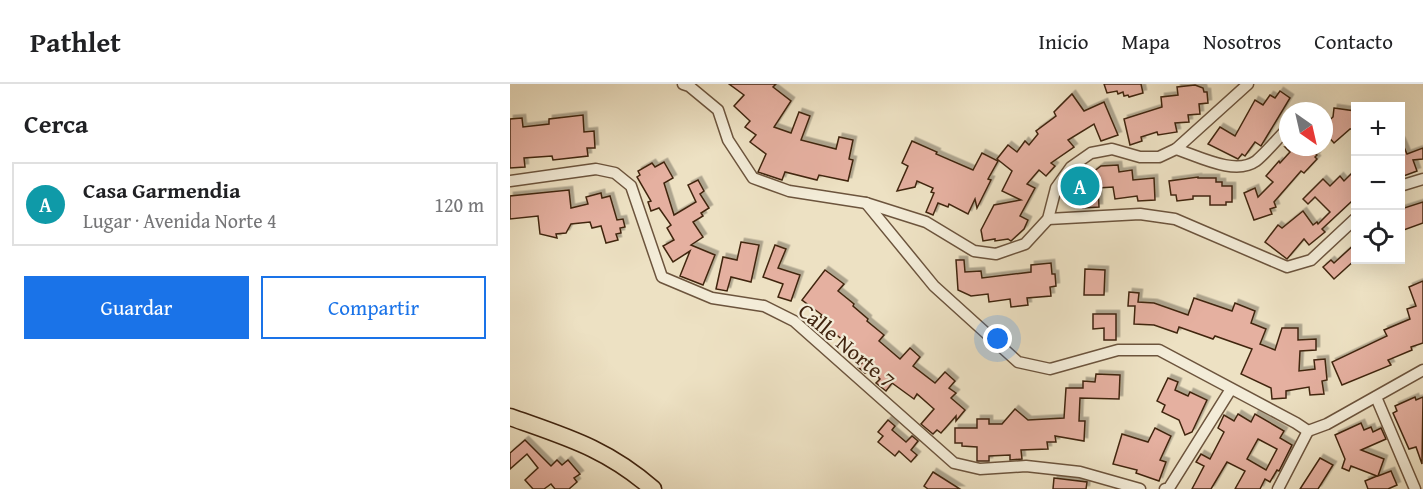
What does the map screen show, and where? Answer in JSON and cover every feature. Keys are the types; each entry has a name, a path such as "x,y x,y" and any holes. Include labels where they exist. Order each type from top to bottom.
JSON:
{"main road":[{"path":"510,417 596,449 629,469 653,489"}],"street":[{"path":"683,84 689,86 718,110 728,140 753,178 789,191 866,202 926,222 974,251 996,254 1025,244 1048,219 1056,188 1071,167 1091,153 1112,149 1140,157 1158,157 1176,149 1248,84"},
{"path":"1176,149 1232,168 1244,167 1256,161 1279,137"},
{"name":"Calle Norte 7","path":"510,181 596,169 615,173 631,186 662,278 712,298 764,306 794,321 954,463 980,470 1026,466 1080,472 1140,489"},
{"path":"1405,185 1423,179"},
{"path":"866,202 934,286 1018,362 1050,369 1119,350 1159,351 1308,431"},
{"path":"1048,219 1140,214 1175,219 1287,267 1311,260 1351,223"},
{"path":"1278,489 1308,431 1328,424 1423,370"},
{"path":"1165,489 1169,488 1231,389"},
{"path":"1376,397 1415,489"}],"building":[{"path":"729,84 776,84 773,87 791,101 774,127 791,133 799,112 810,116 801,140 836,149 839,137 853,140 849,159 853,160 848,181 819,175 817,180 785,172 782,180 758,172 766,154 750,142 756,135 745,127 750,121 734,106 744,95"},
{"path":"1104,84 1141,84 1143,93 1129,97 1124,96 1123,92 1107,93"},
{"path":"1195,85 1207,92 1208,103 1199,104 1200,114 1188,115 1189,122 1175,123 1177,132 1158,135 1157,132 1141,137 1142,141 1130,145 1124,119 1162,107 1161,97 1178,95 1177,87"},
{"path":"1280,91 1290,98 1288,102 1279,102 1279,116 1261,146 1255,142 1245,156 1242,154 1238,159 1208,144 1220,127 1235,136 1255,100 1263,105 1270,95 1275,98"},
{"path":"1072,94 1084,111 1104,102 1118,135 1101,141 1094,124 1068,140 1074,147 1051,163 1055,166 1046,176 1039,170 1027,184 1035,188 1020,216 1028,220 1024,229 1011,241 1008,239 995,241 995,239 983,241 981,230 994,205 1021,200 1002,191 1012,171 997,159 1008,145 1017,152 1025,141 1029,145 1038,134 1036,131 1056,116 1054,112"},
{"path":"1334,108 1351,110 1351,129 1334,143 1333,142"},
{"path":"583,115 584,132 594,131 595,148 587,148 588,156 553,160 552,156 524,158 525,167 510,168 510,119 522,118 523,127 549,124 549,119"},
{"path":"912,141 973,170 982,153 998,161 977,208 975,199 968,214 949,204 948,207 938,203 933,215 926,212 934,193 931,192 933,188 917,181 915,187 897,191 908,166 902,163"},
{"path":"1423,148 1423,159 1413,160 1417,171 1405,176 1405,149 1407,154"},
{"path":"1286,156 1316,156 1317,159 1304,173 1301,171 1274,202 1276,207 1270,209 1272,214 1254,220 1244,193 1255,188 1258,197 1273,182 1266,176 1279,161 1280,163"},
{"path":"664,162 673,178 664,183 674,215 696,202 688,185 698,180 704,191 700,194 709,208 701,213 703,216 693,222 703,237 691,245 715,255 703,285 680,276 690,251 673,262 663,246 674,240 667,228 671,225 659,208 651,211 648,202 651,201 637,177 640,175 638,171 652,163 655,167"},
{"path":"1118,165 1119,172 1132,170 1133,180 1154,178 1155,200 1138,201 1137,196 1115,199 1113,187 1098,188 1099,207 1083,208 1082,201 1078,201 1077,185 1094,183 1093,172 1101,166"},
{"path":"1351,174 1351,202 1322,229 1325,232 1309,245 1304,239 1287,259 1265,242 1278,225 1282,228 1303,211 1313,225 1317,222 1318,224 1330,212 1315,197 1308,204 1303,199 1323,179 1330,186 1340,176 1344,181"},
{"path":"1198,177 1216,178 1216,182 1222,182 1222,186 1232,186 1232,202 1226,202 1226,205 1210,205 1210,196 1193,196 1193,199 1177,201 1176,195 1171,195 1169,181"},
{"path":"569,190 571,208 588,204 586,197 601,193 602,198 610,196 617,220 623,219 625,227 620,228 621,233 616,234 618,240 606,243 601,226 592,228 590,222 571,224 566,233 556,234 557,238 540,234 538,216 510,219 510,196"},
{"path":"1423,202 1423,223 1405,230 1405,208"},
{"path":"741,242 759,245 751,282 731,277 727,291 716,289 723,257 737,260"},
{"path":"775,245 786,249 778,268 800,275 791,301 778,297 783,284 763,277"},
{"path":"1351,248 1351,264 1334,279 1323,267 1331,260 1334,263"},
{"path":"956,260 964,260 965,272 981,271 982,278 1031,272 1031,265 1051,263 1056,286 1050,287 1051,296 1027,298 1028,305 1011,307 1010,299 989,302 988,294 971,296 958,290"},
{"path":"1085,269 1105,270 1104,295 1084,295"},
{"path":"825,270 844,284 838,291 884,335 879,341 900,359 910,348 920,357 913,366 935,383 945,372 955,381 949,388 956,393 951,398 965,410 956,421 956,416 941,433 937,430 933,434 921,424 934,409 917,394 914,399 892,383 886,391 876,383 880,379 871,370 865,373 858,367 862,363 848,351 851,347 832,331 826,338 819,332 827,322 820,317 822,315 802,300"},
{"path":"1423,281 1423,343 1388,360 1391,365 1342,385 1332,362 1387,336 1384,330 1410,319 1407,309 1416,306 1409,287"},
{"path":"1129,292 1139,293 1138,302 1154,303 1188,315 1194,298 1232,311 1235,303 1255,311 1251,323 1266,329 1260,344 1275,350 1282,328 1298,328 1298,340 1316,339 1316,350 1300,351 1299,371 1315,369 1314,360 1325,359 1327,380 1322,381 1324,394 1310,395 1309,387 1286,391 1286,398 1272,399 1271,388 1241,374 1252,349 1179,327 1177,333 1154,325 1134,324 1135,306 1128,306"},
{"path":"1093,314 1116,314 1116,340 1104,340 1104,328 1093,329"},
{"path":"1096,374 1120,375 1119,399 1080,398 1079,421 1085,421 1084,441 1055,436 1056,442 1047,442 1048,449 1021,450 1022,459 1010,460 1010,455 989,456 989,461 977,461 977,447 955,443 955,428 977,428 977,419 989,419 989,424 1002,424 1015,409 1028,420 1064,418 1066,388 1083,388 1083,381 1095,382"},
{"path":"1168,378 1178,382 1175,390 1188,396 1190,392 1207,400 1192,432 1185,435 1179,420 1162,412 1165,405 1157,401"},
{"path":"1415,397 1416,400 1423,397 1422,464 1416,447 1409,449 1393,413 1397,411 1395,406"},
{"path":"1238,414 1251,422 1255,414 1284,431 1280,438 1292,445 1279,471 1277,470 1270,482 1265,479 1260,489 1235,489 1245,471 1227,462 1211,489 1192,489 1204,466 1196,462 1201,454 1210,459 1224,432 1218,428 1224,415 1234,421","holes":["1258,439 1277,449 1266,470 1247,459"]},
{"path":"888,420 895,426 892,430 906,442 912,436 918,441 911,450 917,455 911,462 899,451 895,456 878,442 883,436 878,432"},
{"path":"1361,423 1364,430 1371,427 1373,432 1381,428 1386,439 1361,450 1384,459 1378,476 1391,471 1397,485 1388,489 1368,489 1365,481 1377,476 1351,466 1349,471 1342,468 1345,459 1335,435"},
{"path":"1155,428 1171,436 1160,460 1166,462 1159,481 1136,473 1137,470 1113,464 1122,434 1148,442"},
{"path":"525,440 551,466 557,460 562,465 568,460 580,474 574,478 577,482 569,489 555,489 551,484 544,489 533,489 525,480 538,468 527,454 510,469 510,453"},
{"path":"1320,458 1333,465 1318,489 1300,489"},
{"path":"933,472 960,489 928,489 924,486"},
{"path":"1054,478 1087,482 1086,489 1053,489"}],"place":[{"name":"Casa Garmendia","path":"1080,186"}]}
